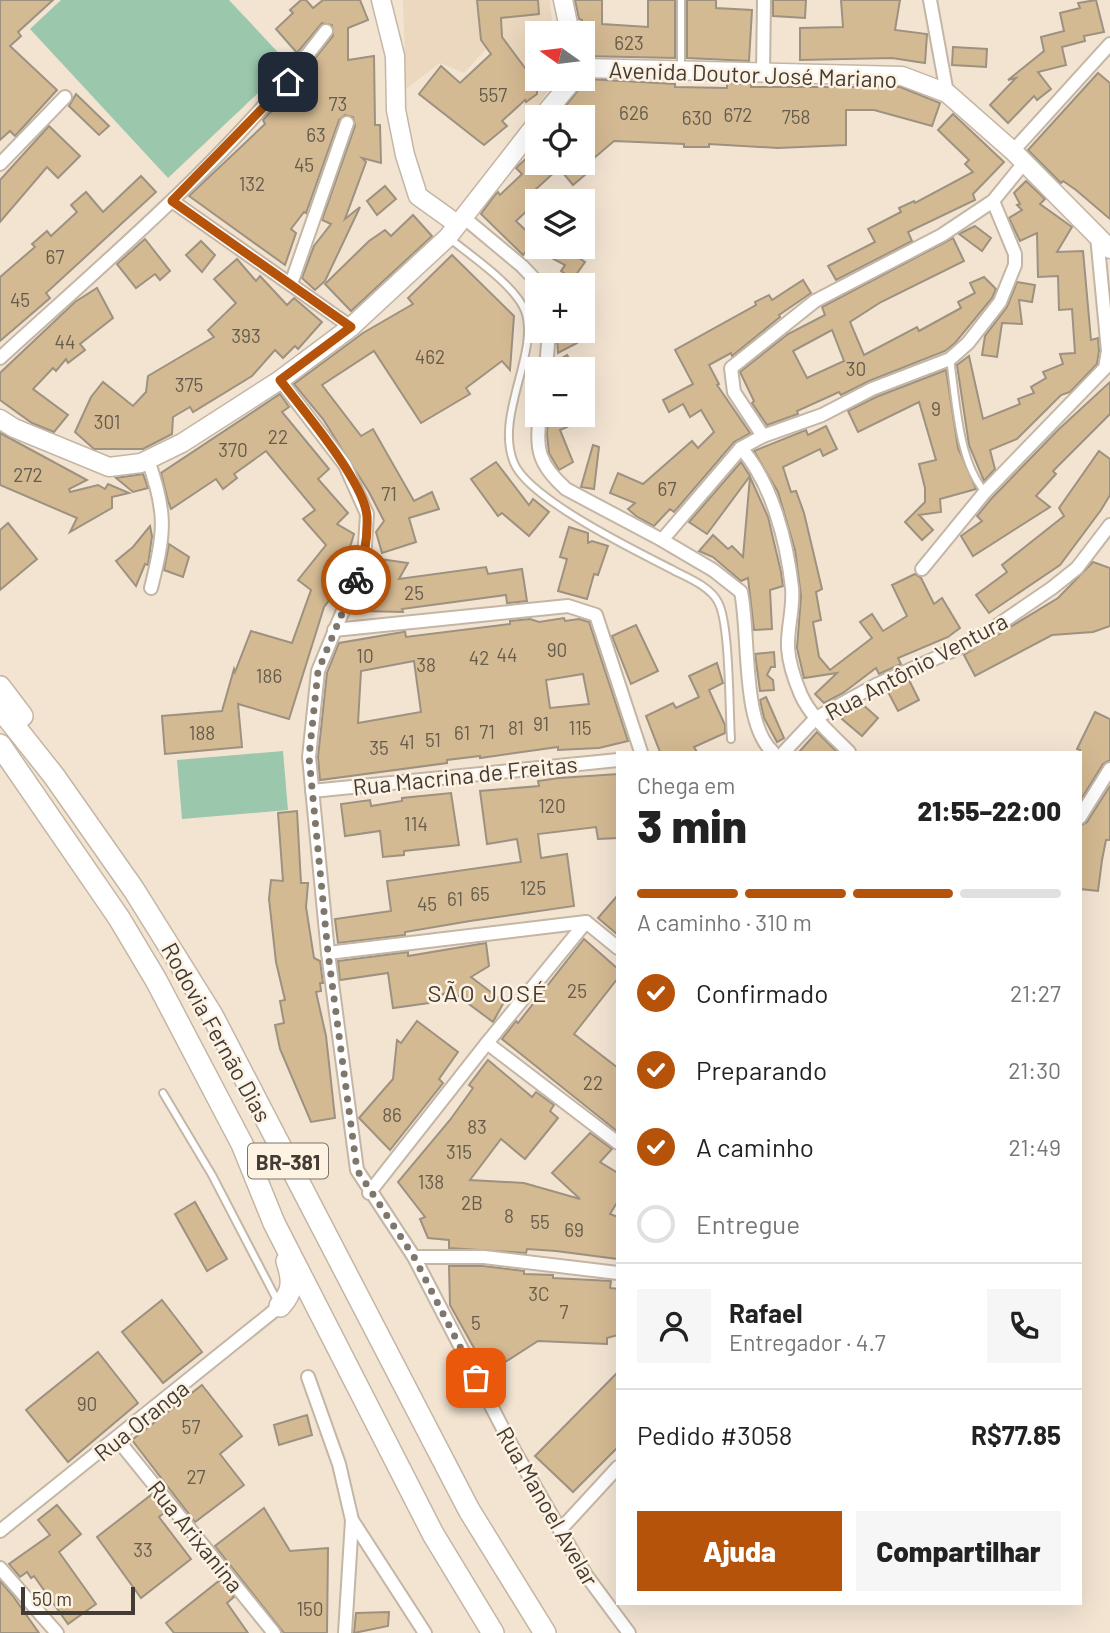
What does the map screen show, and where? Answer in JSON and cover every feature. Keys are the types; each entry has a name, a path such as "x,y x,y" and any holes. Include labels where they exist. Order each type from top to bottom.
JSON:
{"highway":[{"path":"0,687 44,746 54,776"},
{"name":"Rodovia Fernão Dias","path":"0,708 54,776 134,890 212,1015 469,1510 545,1633"},
{"name":"Rodovia Fernão Dias","path":"0,746 119,918 156,980 243,1144 274,1223 433,1535 493,1633"},
{"path":"274,1223 293,1279 290,1295 280,1306"}],"street":[{"path":"381,0 395,56 396,110 405,155 418,196 455,225 522,265 529,273"},
{"path":"563,0 567,21"},
{"path":"762,74 764,0"},
{"path":"930,0 947,93"},
{"path":"0,358 172,201 288,82 326,31"},
{"path":"763,436 734,392 731,368 816,301 942,235 993,201 1018,157 1110,44"},
{"name":"Avenida Doutor José Mariano","path":"595,68 902,76 947,93 1018,157 1104,242"},
{"path":"552,105 564,91"},
{"path":"0,163 65,97"},
{"path":"291,284 346,123"},
{"path":"0,419 14,428 109,467 148,460 182,443 280,380 351,327 455,225 525,138"},
{"path":"172,201 351,327"},
{"path":"662,540 741,448 763,436 793,428 872,389 950,359 968,342 999,302 1015,265 1015,254 993,201"},
{"path":"922,569 985,492 1105,368 1108,351 1104,242"},
{"name":"Rua Manoel Avelar","path":"280,380 345,465 367,514 364,559 318,671 309,757 328,953 357,1170 369,1193 414,1257 482,1390 586,1575 629,1633"},
{"path":"538,427 536,445 550,475 566,489 713,570 741,592 747,618 754,717 772,751"},
{"path":"741,448 753,462 780,535 792,589 788,648 802,698 816,718 848,751"},
{"path":"148,460 162,507 163,542 151,588"},
{"name":"Rua Antônio Ventura","path":"785,751 816,718 876,685 988,631 1077,568 1110,525"},
{"path":"334,630 568,606 596,615 641,751"},
{"name":"Rua Macrina de Freitas","path":"312,791 616,760"},
{"path":"1082,814 1110,769"},
{"path":"328,953 586,922 616,946"},
{"path":"369,1193 486,1043 586,922"},
{"path":"486,1043 616,1141"},
{"path":"414,1257 484,1257 616,1273"},
{"name":"Rua Oranga","path":"0,1531 280,1306"},
{"path":"307,1377 339,1464 352,1520 345,1633"},
{"name":"Rua Arixanina","path":"117,1439 274,1633"},
{"path":"560,1530 616,1469"},
{"path":"352,1520 425,1633"},
{"path":"0,1568 57,1633"}],"lane":[{"path":"681,0 681,72"},
{"path":"455,225 526,313 526,342 515,388 508,438 513,463 527,484 617,541 696,583 718,601 724,622 731,739"},
{"path":"950,359 967,463 975,481 985,492"},
{"path":"163,1093 212,1175 280,1306"}],"shaded area":[{"path":"403,0 550,0 552,21 525,21 525,91 548,91 538,105 525,105 525,107 487,48 464,73 440,63 406,89"}],"green space":[{"path":"61,0 229,0 289,64 168,178 30,29"},
{"path":"283,751 288,810 182,819 177,760"}],"building":[{"path":"0,0 53,0 18,32 21,36 10,46 57,90 15,136 10,131 0,140"},
{"path":"301,0 306,0 313,8 323,0 360,0 368,20 348,28 348,60 374,56 375,125 380,125 381,163 362,158 366,162 345,219 360,207 325,281 315,290 302,278 314,246 331,224 322,220 355,126 353,117 345,115 339,120 306,213 304,212 291,229 296,233 285,265 189,196 265,124 263,120 311,69 309,66 333,36 332,25 322,23 297,53 276,29 293,13 290,10"},
{"path":"477,0 538,0 539,14 501,18 502,37 525,68 525,91 537,91 537,94 526,102 525,100 502,121 507,126 484,145 419,94 441,66 460,83 491,54 481,40"},
{"path":"575,0 602,0 602,24 648,27 648,0 675,0 675,58 595,56 595,21 579,19"},
{"path":"687,0 716,0 716,8 752,10 749,61 687,58"},
{"path":"773,0 806,0 805,18 773,16"},
{"path":"841,0 900,0 895,30 927,34 925,63 892,58 800,60 800,28 843,27"},
{"path":"1096,0 1104,32 1084,36 1085,41 1062,47 1066,65 1038,72 1051,89 1037,100 1034,96 1008,123 990,105 1016,78 1008,80 1044,51 1041,37 1064,31 1060,13 1080,8 1078,3"},
{"path":"953,47 987,49 986,67 952,65"},
{"path":"1098,73 1110,83 1110,219 1076,190 1063,181 1061,183 1028,150"},
{"path":"595,79 675,84 675,87 727,88 727,83 751,84 751,87 900,87 940,103 932,126 874,110 846,110 846,145 778,148 709,144 709,147 684,147 684,144 614,141 595,157 595,105 566,105 578,91 595,91"},
{"path":"76,94 109,126 99,135 69,106"},
{"path":"953,114 1004,162 973,194 975,200 908,232 912,241 836,280 828,266 875,242 868,229 901,212 899,208 914,201 915,203 973,172 965,164 969,160 938,130"},
{"path":"49,126 80,156 58,178 47,167 0,222 0,180"},
{"path":"525,159 525,175 551,175 536,189 525,189 525,213 516,221 525,230 523,255 481,214 498,192 500,195 522,174 516,168"},
{"path":"565,175 585,175 573,185"},
{"path":"141,176 156,192 46,293 50,298 0,341 0,277 35,247 32,244 47,231 51,236 77,212 71,205 86,192 103,212"},
{"path":"1026,181 1045,199 1040,204 1072,227 1057,252 1083,251 1091,340 1098,338 1099,351 1097,364 1070,392 1061,395 1017,439 990,450 995,469 984,481 969,445 957,365 969,356 983,419 1020,404 1018,399 1034,393 1031,387 1046,378 1043,372 1063,364 1060,354 1075,353 1072,309 1059,310 1058,276 1038,277 1037,233 1020,241 1009,218 1022,210 1017,205 1020,204 1014,193"},
{"path":"385,186 396,199 377,215 367,201"},
{"path":"413,215 432,236 351,311 325,284 369,241 385,230 391,236"},
{"path":"975,226 991,238 982,251 959,234"},
{"path":"953,238 964,261 881,302 850,322 864,355 917,327 919,331 961,308 958,302 975,293 970,283 984,277 996,289 992,298 955,343 945,351 841,395 839,392 797,411 798,414 767,425 752,403 754,401 740,372 788,334 825,315 822,307","holes":["832,330 844,361 807,378 793,351"]},
{"path":"145,239 170,271 160,280 155,274 136,288 117,264"},
{"path":"201,241 215,255 202,272 186,255"},
{"path":"452,255 514,316 510,370 502,361 466,388 470,394 421,423 374,351 322,385 361,436 373,429 414,501 432,492 439,509 409,518 416,542 382,553 376,532 384,521 369,492 323,419 294,384 363,333 413,304 408,298"},
{"path":"237,259 256,281 260,276 287,305 294,298 322,322 298,349 295,346 283,358 275,350 252,376 193,412 190,407 173,417 172,434 143,449 94,449 75,432 91,397 103,382 133,406 146,392 148,376 214,337 208,330 236,303 214,279"},
{"path":"554,259 580,259 585,262 577,273 564,273 561,271 565,265"},
{"path":"803,280 811,293 779,315 780,317 732,356 731,353 709,365 719,384 717,385 750,433 734,442 674,512 670,509 654,526 636,516 628,509 635,503 610,493 618,473 643,484 692,441 698,448 714,432 701,410 690,417 683,404 669,412 663,400 693,384 675,350 756,305 755,302 769,295 772,300"},
{"path":"1017,282 1035,285 1032,302 1019,300 1022,324 1002,323 997,357 982,355 985,336 1007,307"},
{"path":"97,288 113,318 80,344 85,350 68,363 66,359 56,371 53,368 33,389 68,415 54,432 32,423 0,400 0,373 75,302"},
{"path":"557,343 577,343 558,353"},
{"path":"946,370 958,448 976,489 940,499 941,512 919,515 933,530 922,540 905,522 925,502 925,488 919,464 936,460 919,402 858,432 848,411 876,397"},
{"path":"1110,382 1110,414 1053,471 1056,474 1036,496 1050,507 973,556 961,536 982,521 977,516 992,498 1058,430"},
{"path":"280,394 289,407 282,412 329,469 318,479 348,513 337,524 354,534 340,581 343,583 324,607 289,719 238,704 242,747 165,754 162,716 222,711 234,669 235,672 251,631 292,643 311,590 298,580 326,545 303,519 315,510 266,451 234,474 237,478 223,489 216,479 171,509 168,501 161,473"},
{"path":"826,426 837,449 823,456 820,449 783,467 791,492 796,491 804,513 822,589 816,592 821,620 813,622 819,657 830,670 872,638 860,622 872,614 883,631 907,616 892,585 915,574 921,578 934,604 942,598 960,628 948,637 898,658 901,664 879,674 876,668 843,693 824,703 815,694 837,673 804,678 797,648 801,596 795,550 778,492 754,451 806,430 808,435"},
{"path":"548,427 567,427 560,430 573,462 559,470 549,453"},
{"path":"0,433 87,480 69,489 70,492 98,485 105,489 108,484 129,493 112,497 112,508 70,532 77,518 0,485"},
{"path":"593,445 599,447 594,489 581,487"},
{"path":"1099,451 1110,459 1110,495 1101,510 1060,565 989,613 976,595 1007,572 1002,565 1064,516 1059,508"},
{"path":"496,462 529,505 533,499 549,512 529,536 502,513 498,516 471,479"},
{"path":"741,462 750,476 707,534 689,522"},
{"path":"143,474 148,488 133,492 116,478"},
{"path":"750,477 768,517 781,572 783,586 770,590 772,629 754,630 748,578 741,581 713,557 699,551 713,535 728,549 732,546 743,557"},
{"path":"8,523 37,559 0,590 0,530"},
{"path":"150,526 152,536 148,565 145,564 136,586 116,561 133,547"},
{"path":"569,527 588,533 588,543 592,541 608,546 598,575 594,574 587,599 558,591 567,559 560,557"},
{"path":"169,544 189,557 183,577 164,570"},
{"path":"373,558 408,563 399,579 486,567 488,574 522,569 527,601 507,603 506,595 402,609 403,612 360,611 361,591 368,590"},
{"path":"1093,562 1110,568 1110,626 1093,632 1052,635 975,676 964,655 1058,598"},
{"path":"564,618 565,621 579,619 589,622 628,741 599,748 558,750 558,747 447,760 447,763 320,780 318,757 327,673 339,643 405,631 406,637 510,624 510,621 530,619 539,622","holes":["414,661 421,712 358,723 361,671","583,674 589,704 550,708 546,680"]},
{"path":"636,625 658,671 631,684 612,636"},
{"path":"774,652 775,667 771,667 767,675 773,680 774,690 760,691 755,654"},
{"path":"717,663 723,683 709,690 725,725 725,733 694,747 696,751 660,751 646,716 673,703 676,708 699,697 689,676"},
{"path":"909,680 919,700 898,711 887,690"},
{"path":"766,697 784,738 777,742 764,718 760,700"},
{"path":"861,703 878,718 862,736 842,719 848,711"},
{"path":"1095,712 1110,719 1110,760 1103,764 1082,798 1082,751 1077,749"},
{"path":"817,732 836,751 800,751"},
{"path":"616,774 616,838 598,839 596,827 538,834 541,858 567,854 574,906 405,932 405,935 338,943 335,919 391,911 387,881 521,862 517,839 487,844 480,791 539,786 538,781"},
{"path":"1110,786 1110,840 1106,840 1098,891 1082,889 1082,825 1087,822"},
{"path":"451,793 459,845 404,851 404,855 383,857 380,831 345,836 341,804 370,800 371,806 402,801 402,798"},
{"path":"297,811 301,883 308,883 306,907 314,958 320,961 323,983 320,983 321,991 316,992 326,1036 335,1118 311,1122 280,1049 275,1025 284,1023 280,1001 285,1000 276,962 269,899 271,880 283,881 278,813"},
{"path":"616,897 616,933 598,918"},
{"path":"584,939 616,967 616,981 574,1034 616,1066 616,1130 502,1039 516,1021 518,1023"},
{"path":"486,943 489,966 471,977 504,1002 493,1022 450,990 429,1003 393,1008 388,973 340,980 338,961 408,952 408,956"},
{"path":"417,1021 458,1052 439,1079 443,1083 390,1150 359,1118 393,1079 397,1040 401,1043"},
{"path":"488,1060 532,1097 536,1092 554,1105 550,1111 558,1118 525,1159 501,1139 470,1180 524,1183 580,1199 552,1173 590,1133 612,1149 600,1162 616,1172 616,1204 610,1214 616,1216 616,1259 527,1249 526,1253 449,1248 449,1240 428,1238 420,1219 425,1217 398,1182 450,1120 473,1088 469,1085"},
{"path":"195,1202 227,1259 207,1271 175,1214"},
{"path":"449,1266 483,1266 524,1271 524,1274 553,1275 553,1278 611,1281 610,1288 616,1289 616,1336 607,1338 607,1344 538,1341 488,1373 450,1305"},
{"path":"162,1300 202,1352 163,1383 122,1332"},
{"path":"98,1352 138,1403 68,1462 26,1410"},
{"path":"616,1374 616,1449 573,1492 535,1456"},
{"path":"202,1385 242,1436 220,1454 244,1485 195,1522 132,1440"},
{"path":"307,1415 312,1435 279,1445 274,1425"},
{"path":"151,1495 165,1512 159,1517 191,1559 141,1598 97,1537"},
{"path":"57,1505 81,1534 59,1552 96,1604 68,1624 34,1576 31,1578 27,1572 20,1577 9,1564 50,1535 38,1520"},
{"path":"264,1508 290,1551 328,1548 327,1633 284,1633 215,1546"},
{"path":"220,1580 234,1597 227,1603 248,1633 174,1633 166,1623"},
{"path":"0,1581 13,1596 39,1633 0,1633"},
{"path":"389,1612 388,1626 354,1633 356,1613"}],"way so far":[{"path":"356,580 318,671 309,757 328,953 357,1170 369,1193 414,1257 476,1378"}],"district":[{"name":"SÃO JOSÉ","path":"488,992"}],"route":[{"path":"288,82 172,201 351,327 280,380 345,465 367,514 364,559 356,580"}]}
